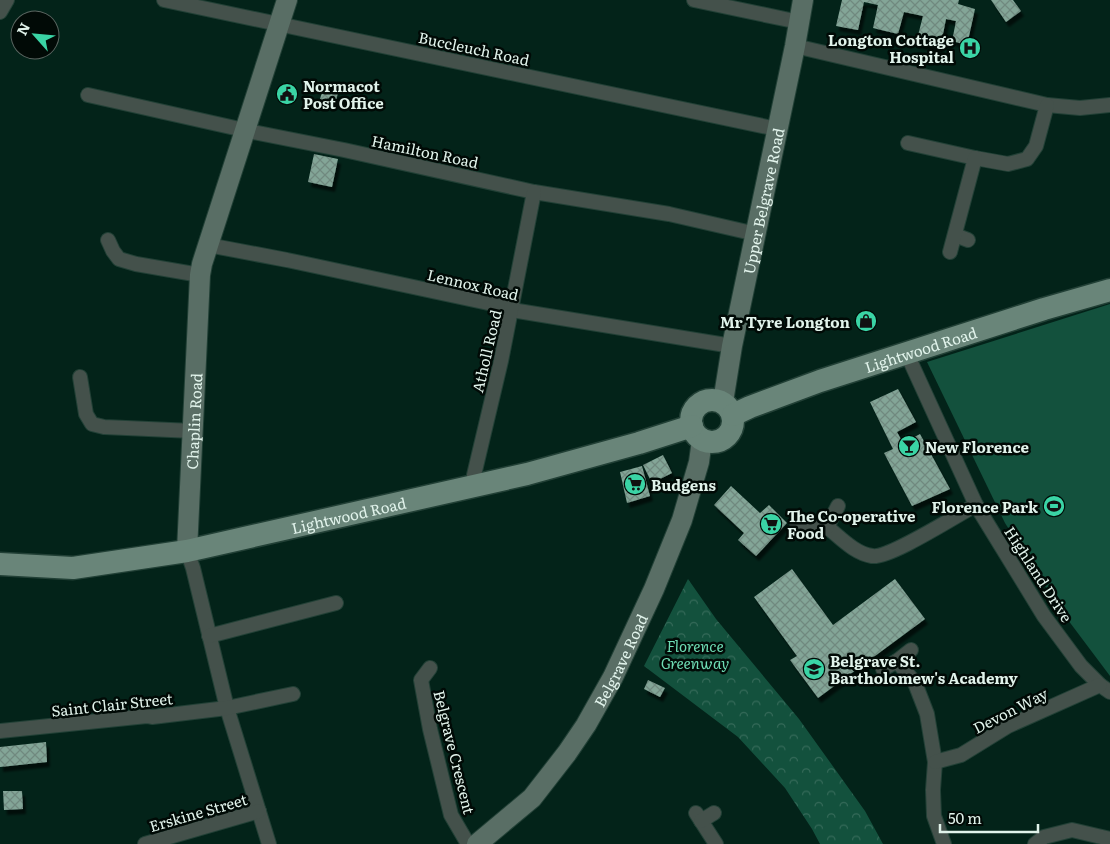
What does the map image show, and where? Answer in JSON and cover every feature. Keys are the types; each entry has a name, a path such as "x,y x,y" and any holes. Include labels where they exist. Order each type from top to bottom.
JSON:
{"main road":[{"name":"Lightwood Road","path":"728,409 750,407 820,381 1044,309 1110,290"},
{"path":"719,400 728,409 734,423 728,435 717,442 711,442 697,433 692,415 704,401 719,400"},
{"name":"Lightwood Road","path":"0,564 73,568 187,551 477,486 630,446 697,433"}],"street":[{"path":"0,12 7,0"},
{"name":"Buccleuch Road","path":"164,0 777,128"},
{"name":"Chaplin Road","path":"269,844 227,708 193,568 187,551 200,274 287,0"},
{"path":"694,0 799,22"},
{"name":"Upper Belgrave Road","path":"728,409 732,346 803,0"},
{"path":"795,46 1046,105 1080,108 1110,105"},
{"name":"Hamilton Road","path":"88,95 534,192 669,214 756,234"},
{"path":"908,143 921,151 1008,164 1027,159 1036,146 1046,105"},
{"path":"950,252 961,237 975,158"},
{"name":"Atholl Road","path":"477,486 474,475 512,309 534,192"},
{"path":"108,240 119,259 136,264 200,274"},
{"name":"Lennox Road","path":"208,244 518,311 732,346"},
{"name":"Highland Drive","path":"907,354 976,505 1044,616 1082,666 1105,688"},
{"path":"80,377 86,414 92,424 104,427 192,431"},
{"name":"Belgrave Road","path":"477,844 532,798 572,746 609,685 654,589 682,520 699,462 697,433"},
{"path":"798,525 827,527 856,551 874,557 896,550 976,505"},
{"path":"827,527 838,506"},
{"path":"209,636 336,603"},
{"path":"883,669 898,661 911,650"},
{"path":"898,661 915,683 927,714 935,762 934,816 944,844"},
{"name":"Belgrave Crescent","path":"430,668 421,680 430,729 451,814 468,844"},
{"name":"Devon Way","path":"935,762 961,755 1008,726 1105,688"},
{"name":"Saint Clair Street","path":"0,731 227,708 293,694"},
{"name":"Erskine Street","path":"145,844 259,811"},
{"path":"714,813 699,817 716,844"},
{"path":"1034,844 1044,837 1072,830 1110,839"}],"green space":[{"name":"Florence Park","path":"1110,304 1110,676 1059,608 1005,523 927,362"},
{"name":"Florence Greenway","path":"688,579 716,619 799,719 865,811 883,844 820,844 785,788 738,737 644,666"}],"building":[{"path":"842,0 959,0 958,4 975,9 967,45 952,41 956,21 946,19 940,49 916,43 923,16 904,12 898,34 873,28 878,5 864,2 858,30 836,26"},
{"path":"991,0 1013,0 1021,11 1006,22"},
{"path":"323,89 338,93 335,104 320,99"},
{"path":"314,154 338,159 332,187 308,182"},
{"name":"New Florence","path":"898,389 916,422 897,432 903,443 920,434 950,489 912,506 884,453 893,449 870,402"},
{"path":"663,455 672,473 652,483 643,465"},
{"name":"Budgens","path":"642,466 650,496 627,503 620,472"},
{"path":"731,486 760,513 769,505 787,523 756,556 738,540 744,533 714,505"},
{"path":"792,569 833,625 895,579 925,619 818,698 790,660 797,656 754,597"},
{"path":"648,680 665,688 660,697 644,689"},
{"path":"46,742 47,762 0,767 0,747"},
{"path":"3,791 22,791 23,809 4,810"}],"place":[{"name":"Longton Cottage Hospital","path":"970,48"},
{"name":"Normacot Post Office","path":"287,94"},
{"name":"Mr Tyre Longton","path":"866,321"},
{"name":"New Florence","path":"909,446"},
{"name":"Budgens","path":"635,484"},
{"name":"Florence Park","path":"1054,506"},
{"name":"The Co-operative Food","path":"771,524"},
{"name":"Belgrave St. Bartholomew's Academy","path":"814,669"}]}
